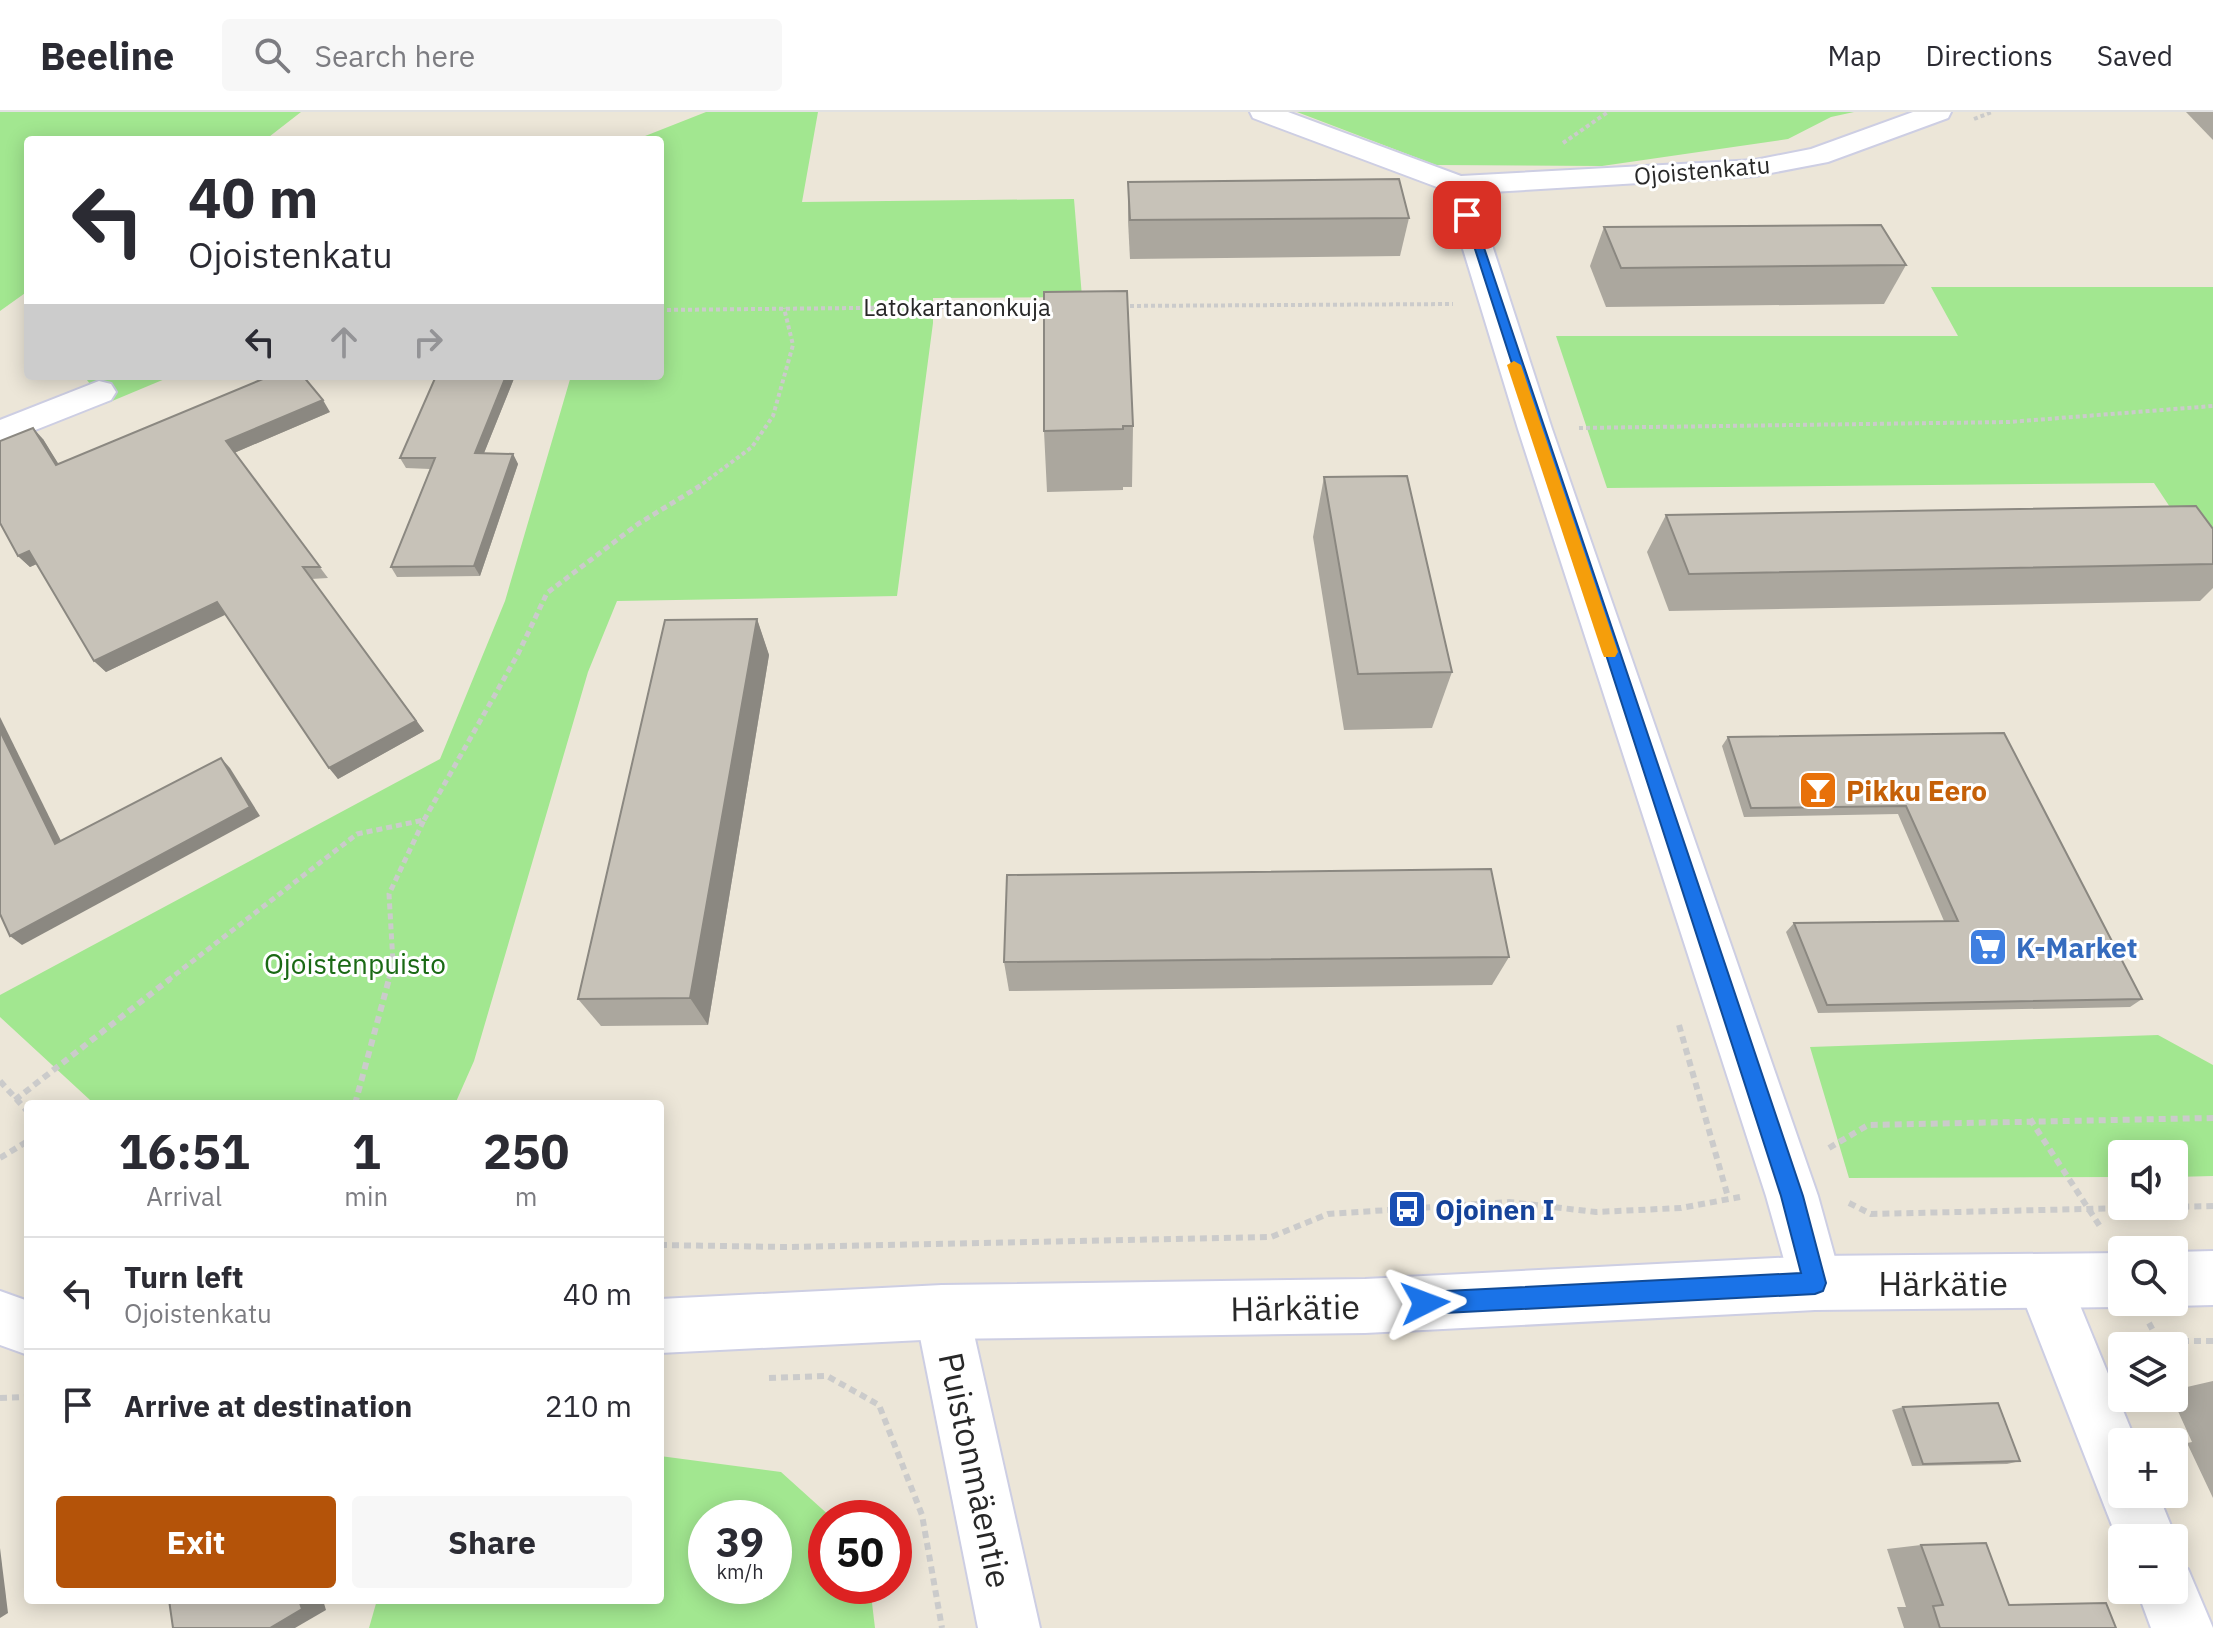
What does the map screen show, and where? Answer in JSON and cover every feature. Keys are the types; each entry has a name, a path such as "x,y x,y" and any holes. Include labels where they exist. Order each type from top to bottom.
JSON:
{"street":[{"name":"Ojoistenkatu","path":"1263,112 1458,185 1755,168 1818,156 1951,118"},
{"path":"1458,185 1535,429 1809,1197 1815,1283"},
{"path":"0,433 99,392"},
{"name":"Härkätie","path":"664,1326 942,1312 1365,1306 1815,1283 2044,1283 2108,1260"},
{"path":"2188,1279 2213,1278"},
{"path":"2044,1283 2108,1442"},
{"name":"Puistonmäentie","path":"942,1312 1009,1628"},
{"path":"0,1318 24,1327"},
{"path":"2173,1604 2182,1628"}],"path":[{"path":"1951,118 1992,112"},
{"path":"1113,306 1494,304"},
{"name":"Latokartanonkuja","path":"664,310 1050,306"},
{"path":"356,1100 393,963 389,894 424,820 518,654 547,593 638,524 712,479 752,447 773,416 793,345 784,308"},
{"path":"1535,429 2009,422 2213,406"},
{"path":"15,1100 357,834 424,820"},
{"path":"0,1081 24,1108"},
{"path":"1809,1197 1815,1157 1868,1125 2030,1119 2213,1118"},
{"path":"2030,1119 2092,1211 2108,1247"},
{"path":"0,1158 24,1143"},
{"path":"664,1245 743,1248 1271,1237 1328,1214 1509,1202 1596,1212 1681,1208 1728,1197 1809,1197 1871,1214 2213,1206"},
{"path":"2069,1343 2213,1341"},
{"path":"766,1378 827,1376 879,1405 922,1515 942,1628"},
{"path":"0,1398 24,1397"}],"green space":[{"path":"0,112 301,112 270,136 24,136 24,294 0,311"},
{"name":"Ojoistenpuisto","path":"706,112 818,112 802,202 1074,199 1082,297 933,298 933,323 897,596 617,601 588,672 474,1061 457,1100 90,1100 0,1017 0,995 440,759 505,601 570,380 664,380 664,136 645,136"},
{"path":"1297,112 1854,112 1831,117 1788,139 1602,166 1436,165"},
{"path":"1931,287 2213,287 2213,572 2154,483 1607,488 1556,336 1958,336"},
{"path":"87,380 162,380 105,404"},
{"path":"2158,1035 2213,1065 2213,1176 2188,1177 2188,1140 2108,1140 2108,1177 1849,1178 1810,1047"},
{"path":"664,1457 781,1472 812,1500 808,1500 808,1604 872,1604 875,1628 369,1628 376,1604 664,1604"}],"building":[{"path":"1399,179 1409,218 1130,220 1128,182"},
{"path":"1881,225 1906,265 1621,268 1604,227"},
{"path":"1127,291 1133,426 1123,426 1123,429 1044,431 1044,292"},
{"path":"260,380 306,380 323,400 226,441 320,567 303,567 416,721 329,768 217,602 94,661 29,551 18,556 0,523 0,441 33,428 56,465"},
{"path":"434,380 504,380 475,453 513,454 474,566 391,567 435,458 400,458"},
{"path":"1407,476 1452,672 1358,674 1324,477"},
{"path":"2196,506 2213,529 2213,564 1689,574 1666,515"},
{"path":"757,619 690,998 578,999 665,620"},
{"path":"0,731 55,844 221,758 250,807 10,936 0,914"},
{"path":"2004,733 2142,999 1827,1005 1794,923 1958,921 1906,806 1751,808 1728,737"},
{"path":"1491,869 1509,957 1004,962 1007,875"},
{"path":"1998,1403 2020,1461 1923,1464 1903,1407"},
{"path":"1986,1543 2009,1605 2106,1603 2116,1628 1940,1628 1933,1606 1943,1605 1921,1545"},
{"path":"170,1604 300,1604 302,1609 270,1628 173,1628"}],"slow traffic":[{"path":"1514,365 1610,652"}],"place":[{"name":"Pikku Eero","path":"1818,790"},
{"name":"K-Market","path":"1988,947"},
{"name":"Ojoinen I","path":"1407,1209"}],"route":[{"path":"1425,1303 1815,1283 1792,1196 1535,429 1467,215"}]}
